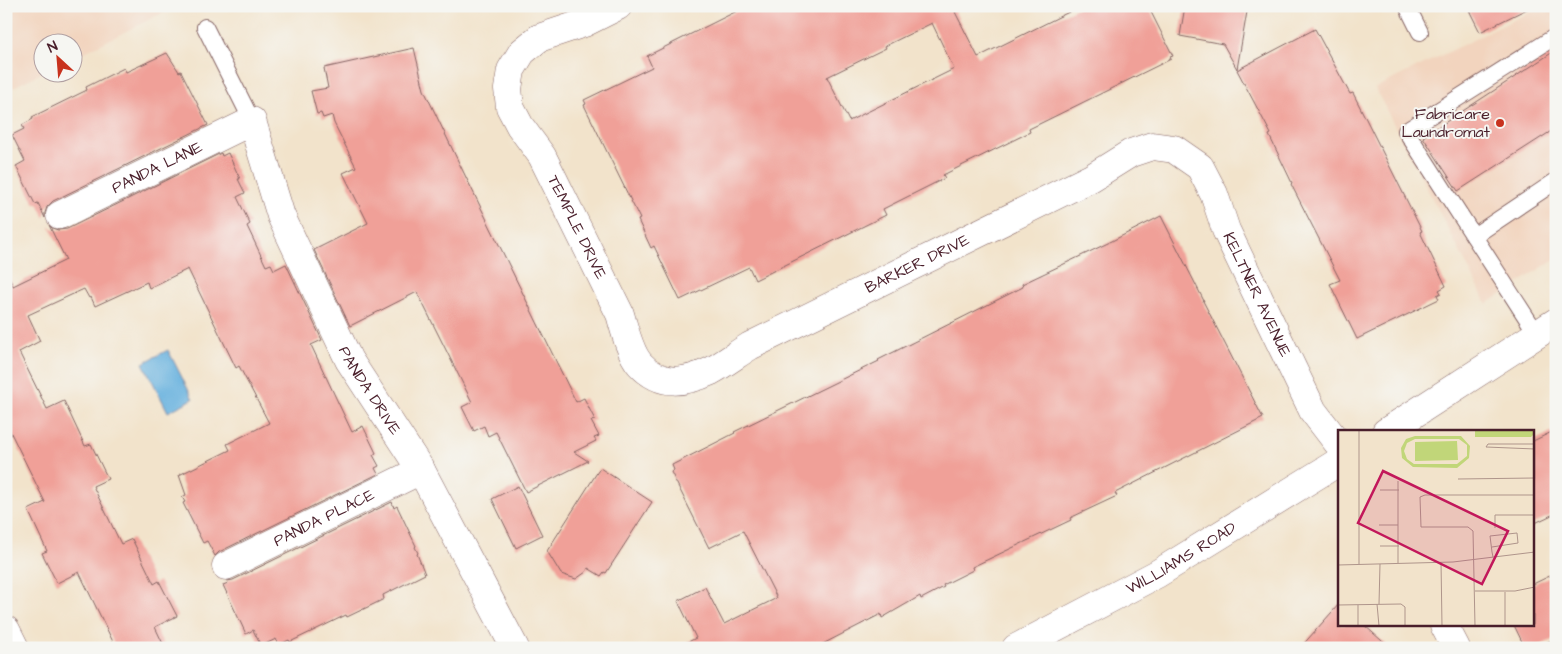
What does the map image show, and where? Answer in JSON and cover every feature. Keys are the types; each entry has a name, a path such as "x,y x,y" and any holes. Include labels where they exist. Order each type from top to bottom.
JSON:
{"street":[{"name":"TEMPLE DRIVE","path":"618,6 584,23 539,38 522,52 511,70 508,89 510,107 520,126 542,156 620,314 627,339 640,363 660,380"},
{"name":"PANDA LANE","path":"60,215 252,121"},
{"name":"PANDA DRIVE","path":"252,121 281,216 349,360 422,470 515,648"},
{"name":"BARKER DRIVE","path":"660,380 686,380 711,371 750,346 1092,178 1131,153 1152,146 1174,149"},
{"name":"KELTNER AVENUE","path":"1174,149 1200,167 1214,194 1226,230 1312,408 1338,443"},
{"path":"1389,430 1546,328"},
{"name":"WILLIAMS ROAD","path":"1033,644 1157,574 1338,462"},
{"name":"PANDA PLACE","path":"226,566 422,470"},
{"path":"1445,626 1456,648"},
{"path":"6,630 15,648"}],"lane":[{"path":"1407,6 1420,32"},
{"path":"205,27 252,121"},
{"path":"1546,328 1474,236 1406,131 1556,36"},
{"path":"1474,236 1556,181"}],"shaded area":[{"path":"6,6 176,6 82,53 82,32 32,32 32,78 6,91"},
{"path":"1542,6 1556,6 1556,258 1487,304 1375,88"}],"water":[{"path":"168,350 193,399 168,412 143,363"}],"building":[{"path":"747,6 966,6 955,12 978,57 1081,6 1148,6 1173,56 1170,57 1171,59 1029,129 1030,132 943,175 945,178 883,209 886,215 755,280 749,267 680,300 654,246 651,248 638,220 640,219 584,105 586,104 584,100 652,67 647,56","holes":["932,23 954,69 849,121 827,77"]},
{"path":"1185,6 1248,6 1237,69 1223,44 1180,36"},
{"path":"1467,6 1533,6 1480,32"},
{"path":"1315,29 1350,94 1353,93 1422,231 1420,232 1446,286 1439,290 1441,293 1437,295 1439,299 1357,339 1330,284 1340,280 1291,184 1269,135 1271,134 1237,70"},
{"path":"414,48 424,90 460,165 576,402 584,398 595,420 591,421 599,436 594,438 596,441 574,452 588,461 526,492 496,432 488,436 484,426 474,431 462,407 472,402 417,292 350,326 314,250 368,223 343,173 356,167 334,123 332,115 323,118 321,113 317,114 311,91 328,88 324,68"},
{"path":"1556,50 1556,128 1458,191 1423,137"},
{"path":"167,53 179,72 181,71 208,125 53,201 47,207 45,218 38,203 35,204 16,166 25,161 12,135 24,129 22,125 33,119 32,117 87,90 86,87 124,68 126,72"},
{"path":"221,153 222,156 228,153 240,179 238,179 245,193 237,197 250,224 247,226 266,266 271,264 274,270 286,264 322,340 311,345 352,432 363,426 376,453 373,455 379,466 375,468 378,474 219,552 215,556 207,541 203,543 183,503 185,502 182,497 186,495 179,475 230,450 227,444 269,423 239,366 236,368 188,269 149,288 147,282 95,306 91,297 89,298 84,289 28,315 40,341 19,352 47,409 64,401 85,446 91,444 108,479 93,486 121,544 132,539 154,584 159,581 177,616 155,627 165,648 116,648 79,572 57,583 42,553 47,551 28,510 45,502 6,423 6,272 13,286 66,260 49,225 58,230 67,229"},
{"path":"1161,216 1263,418 1115,493 1117,496 1070,518 1071,520 972,567 973,570 943,585 944,587 921,599 920,596 882,618 881,614 815,648 676,648 696,638 678,601 705,587 724,624 777,598 743,531 709,548 671,472 674,470 672,465 1023,287 1022,284"},
{"path":"1556,430 1556,513 1534,524 1534,441"},
{"path":"600,468 652,502 606,573 604,572 601,576 588,568 586,572 576,579 561,574 547,551"},
{"path":"518,486 542,535 516,548 492,499"},
{"path":"392,502 394,508 397,506 416,546 425,574 383,595 384,599 290,642 289,640 279,645 276,639 261,646 253,630 246,634 223,585 228,583 227,581 233,580"},
{"path":"1556,573 1556,638 1535,648 1525,648 1514,626 1534,626 1534,584"},
{"path":"1338,605 1338,626 1365,626 1390,648 1300,648"}],"place":[{"name":"Fabricare Laundromat","path":"1500,123"}]}
